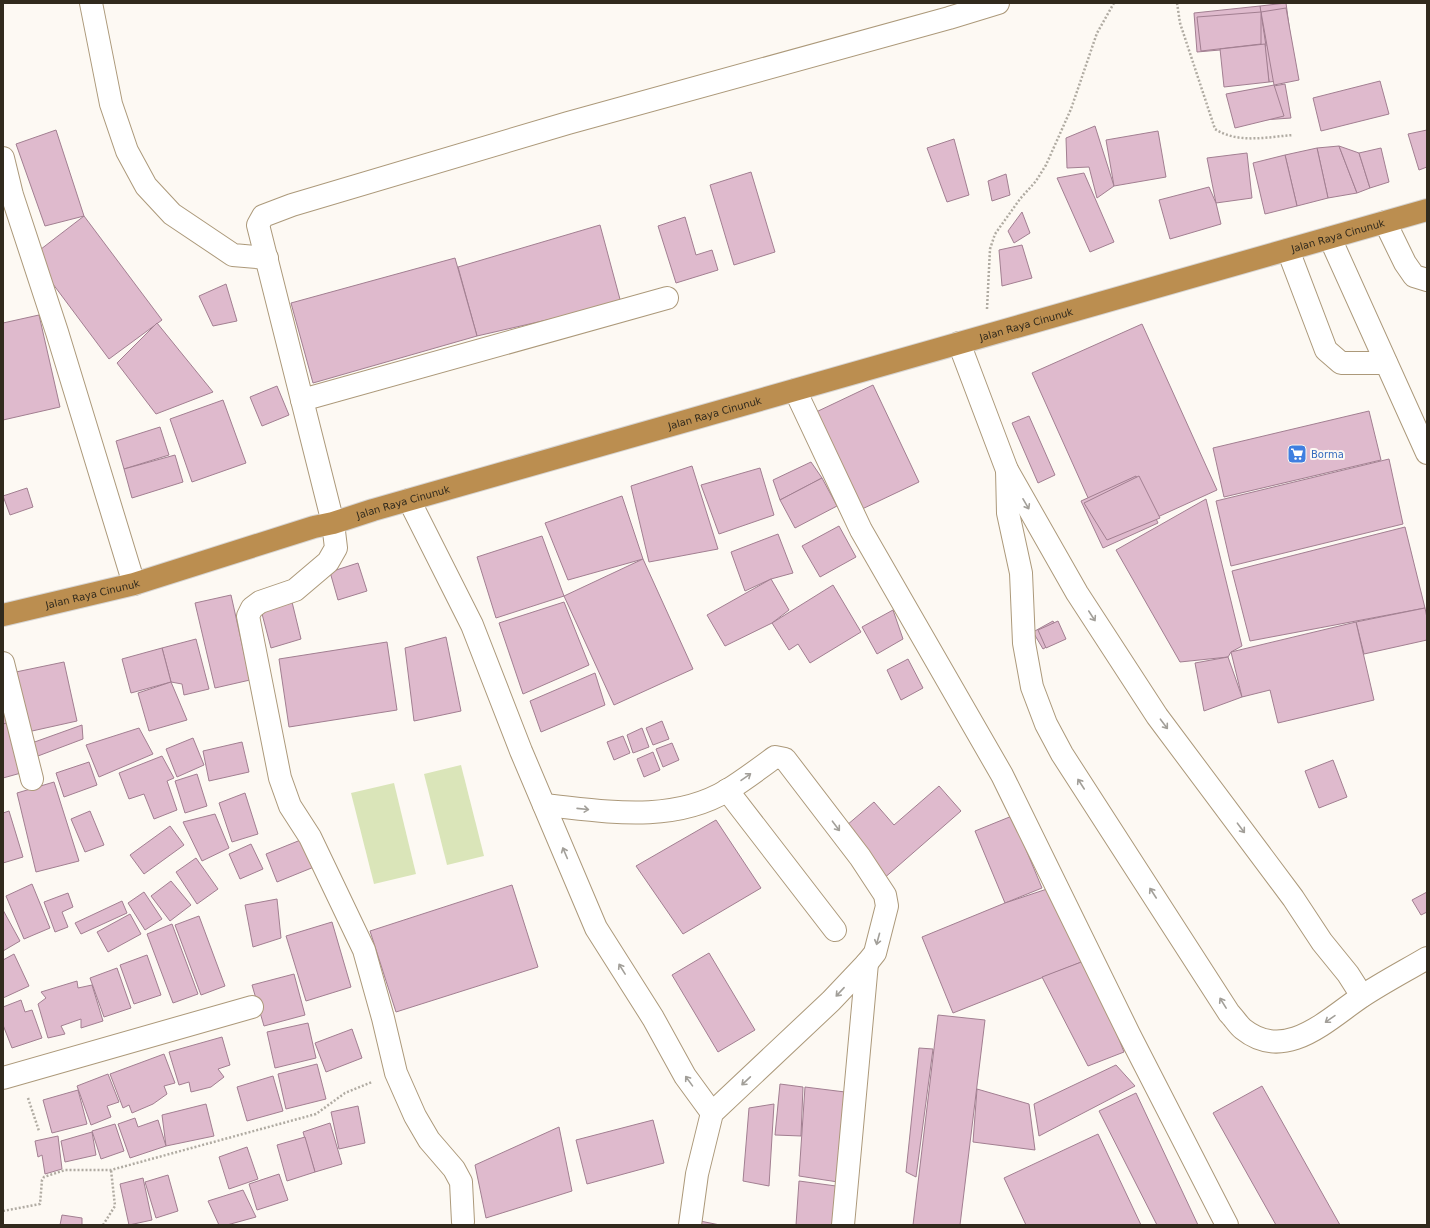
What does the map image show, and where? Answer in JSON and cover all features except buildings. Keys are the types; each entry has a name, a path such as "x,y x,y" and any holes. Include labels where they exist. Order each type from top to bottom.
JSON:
{"highway":[{"name":"Jalan Raya Cinunuk","path":"3,615 134,584 408,500 1427,210"}],"street":[{"path":"91,3 111,104 127,152 146,186 172,214 233,255 267,258"},
{"path":"462,1222 461,1182 454,1169 429,1140 415,1116 396,1073 384,1018 364,950 310,837 290,806 280,778 248,616 252,608 260,602 295,590 328,562 336,548 323,525 302,400 258,225 260,219 263,216 292,205 568,123 949,18 998,3"},
{"path":"3,158 14,202 57,332 134,584"},
{"path":"1385,222 1405,263 1414,276 1427,280"},
{"path":"1330,238 1427,453"},
{"path":"1288,250 1326,350 1341,363 1386,363"},
{"path":"302,400 667,298"},
{"path":"959,343 1007,470 1077,593 1158,716 1294,898 1322,942 1348,974 1362,996"},
{"path":"795,390 860,530 1002,775 1129,1034 1226,1225"},
{"path":"1007,470 1008,513 1021,573 1024,643 1032,687 1046,724 1062,754 1229,1013 1242,1029 1260,1040 1281,1042 1309,1034 1362,996 1427,958"},
{"path":"408,500 472,626 521,752 596,928 653,1018 685,1076 712,1113"},
{"path":"3,663 32,779"},
{"path":"544,805 614,812 674,810 698,804 727,790 775,757 785,759 860,857 885,895 887,906 875,953 867,964 831,1001 712,1113 697,1174 690,1225"},
{"path":"727,790 835,930"},
{"path":"843,1225 867,964"},
{"path":"12,1075 252,1007"}],"path":[{"path":"986,336 990,249 995,234 1046,166 1071,109 1096,32 1114,3"},
{"path":"1177,3 1180,23 1215,129 1224,135 1237,138 1293,136"},
{"path":"3,1211 40,1204 42,1180 44,1177 65,1170 111,1170 316,1114 345,1093 396,1073"},
{"path":"12,1075 39,1131"},
{"path":"103,1225 115,1206 111,1170"}],"green space":[{"path":"461,765 484,856 447,865 424,774"},
{"path":"394,783 416,874 374,884 351,793"}],"place":[{"name":"Borma","path":"1297,454"}]}
